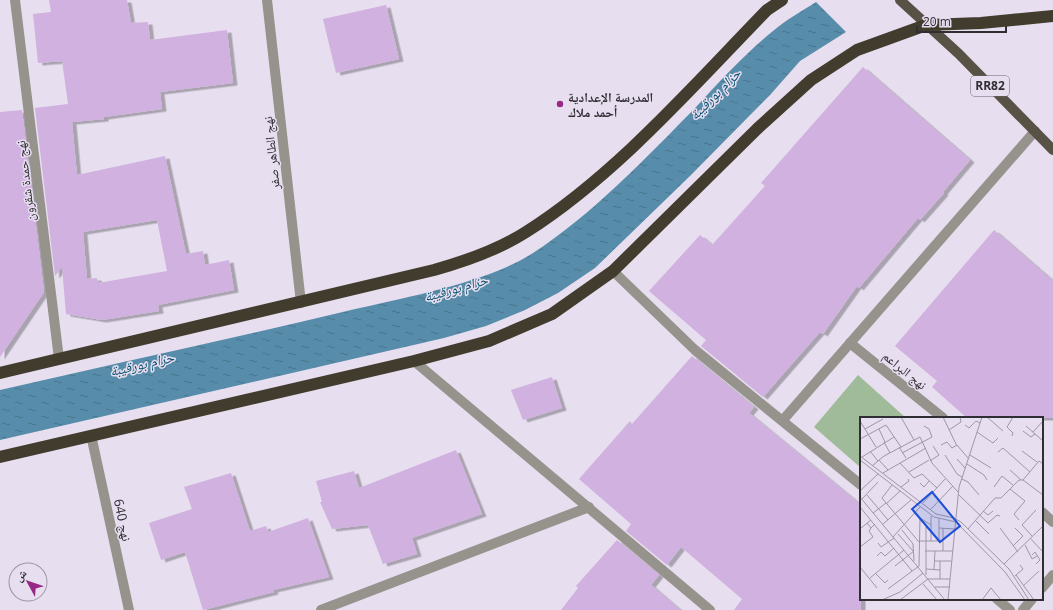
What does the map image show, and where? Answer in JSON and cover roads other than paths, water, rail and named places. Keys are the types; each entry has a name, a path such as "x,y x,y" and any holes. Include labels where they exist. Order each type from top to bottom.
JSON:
{"highway":[{"path":"0,373 301,303 470,260 525,233 554,213 617,162 769,5 782,0"},
{"path":"0,457 414,361 488,342 552,314 613,271 757,129 811,80 857,50 926,25 981,23 1053,16"}],"main road":[{"name":"RR82","path":"900,0 959,54 1053,150"}],"street":[{"name":"نهج حمدة شقرون","path":"16,0 59,359"},
{"name":"نهج الطاهر صفر","path":"267,0 301,303"},
{"path":"783,420 1035,131"},
{"path":"613,271 695,350 783,420 860,484"},
{"name":"نهج البراعم","path":"850,343 942,417"},
{"path":"414,361 710,610"},
{"name":"نهج 640","path":"91,435 130,610"},
{"path":"321,610 589,507"},
{"path":"1043,513 1053,522"},
{"path":"1043,587 1053,575"},
{"path":"998,600 1010,610"},
{"path":"1023,610 1031,600"}],"water":[{"name":"حزام بورقيبة","path":"816,2 846,32 800,61 770,95 690,176 595,268 558,293 525,310 486,326 444,338 0,440 0,390 263,331 445,288 492,273 514,264 555,238 598,203 659,145 753,48 783,23"}],"place":[{"name":"المدرسة الإعدادية أحمد ملاك","path":"560,104"}]}
